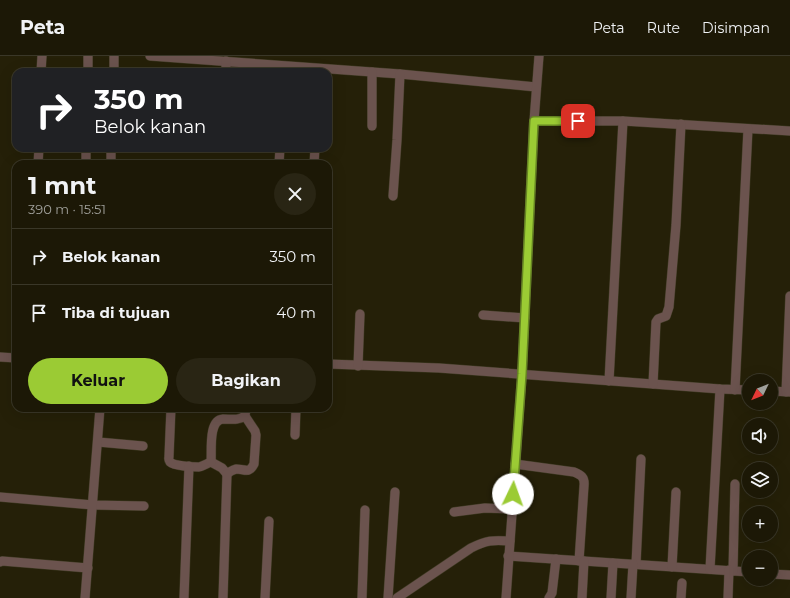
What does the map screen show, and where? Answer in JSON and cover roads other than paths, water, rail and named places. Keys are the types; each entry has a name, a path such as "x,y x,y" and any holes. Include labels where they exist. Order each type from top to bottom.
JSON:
{"street":[{"path":"42,56 42,68"},
{"path":"88,56 88,68"},
{"path":"114,56 114,68"},
{"path":"150,56 226,61 249,59 280,68"},
{"path":"506,598 522,374 538,56"},
{"path":"226,61 226,68"},
{"path":"332,71 400,74 536,87"},
{"path":"372,72 372,126"},
{"path":"393,196 400,74"},
{"path":"534,121 623,121 790,131"},
{"path":"609,381 623,121"},
{"path":"653,384 656,322 658,319 666,316 669,307 676,225 681,124"},
{"path":"735,390 748,129"},
{"path":"778,391 788,392 790,296"},
{"path":"358,366 360,314"},
{"path":"483,315 525,318"},
{"path":"0,357 12,358"},
{"path":"332,364 439,368 742,390"},
{"path":"711,564 720,389"},
{"path":"85,598 100,412"},
{"path":"171,412 169,459 171,462 174,464 199,467 211,462"},
{"path":"211,462 212,431 218,420 238,420 245,412 256,435 254,464 249,470 245,471 236,469 227,474"},
{"path":"295,435 296,412"},
{"path":"98,442 142,446"},
{"path":"632,598 641,459"},
{"path":"211,462 222,468 227,474 223,598"},
{"path":"515,464 574,472 582,476 584,481 582,598"},
{"path":"184,598 189,466"},
{"path":"728,598 732,567 735,484"},
{"path":"388,598 395,492"},
{"path":"672,562 676,492"},
{"path":"0,497 93,505 144,506"},
{"path":"454,512 485,508 512,509"},
{"path":"362,598 366,510"},
{"path":"265,598 269,521"},
{"path":"397,598 471,548 483,542 493,540 510,541"},
{"path":"508,556 613,563 635,561 711,564 742,570"},
{"path":"549,598 552,593 556,559"},
{"path":"0,562 88,568"},
{"path":"611,598 613,563"},
{"path":"778,574 790,575"},
{"path":"681,598 682,583"}]}
